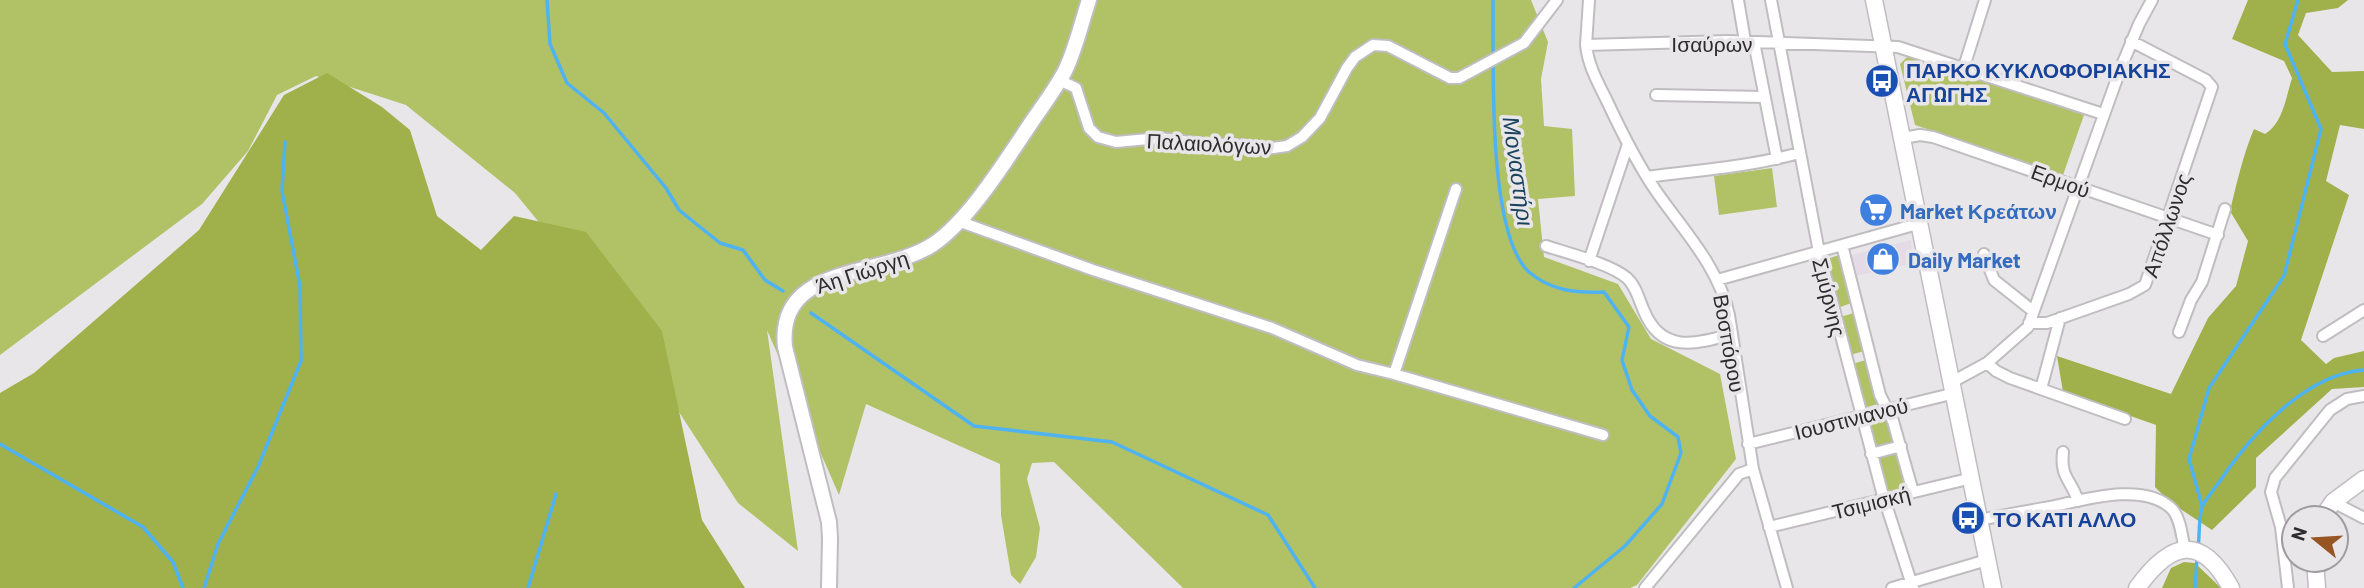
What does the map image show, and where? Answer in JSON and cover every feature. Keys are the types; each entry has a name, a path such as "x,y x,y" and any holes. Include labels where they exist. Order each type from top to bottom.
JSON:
{"main road":[{"path":"1874,0 1993,588"},
{"path":"2333,502 2364,480"},
{"path":"2137,588 2160,560 2171,553 2194,552 2220,569 2231,588"}],"street":[{"name":"Άη Γιώργη","path":"829,588 829,522 785,347 788,314 796,299 811,287 916,254 944,236 1002,166 1059,80 1073,51 1089,0"},
{"name":"Παλαιολόγων","path":"1059,80 1078,91 1089,128 1102,139 1119,142 1159,138 1197,144 1277,148 1298,141 1311,128 1328,105 1347,68 1368,47 1377,44 1388,46 1447,77 1459,78 1524,43 1557,0"},
{"path":"1586,45 1590,0"},
{"path":"1738,0 1765,97 1776,159"},
{"path":"1964,67 1985,0"},
{"path":"2029,323 2104,114 2132,41 2152,0"},
{"name":"Σμύρνης","path":"1774,1 1778,43 1819,252 1871,454 1912,585"},
{"name":"Ισαύρων","path":"1586,45 1750,41 1907,49 2104,114"},
{"name":"Απόλλωνος","path":"2029,323 2044,324 2144,287 2212,87 2206,80 2132,41"},
{"name":"Βοσπόρου","path":"1586,45 1590,66 1628,144 1647,177 1717,280 1727,305 1753,469 1787,588"},
{"path":"1656,95 1765,97"},
{"name":"Ερμού","path":"1903,138 1933,136 2218,235"},
{"path":"1589,261 1628,144"},
{"path":"1647,177 1716,170 1799,153"},
{"path":"1394,374 1456,188"},
{"path":"2179,332 2189,305 2202,282 2225,209"},
{"path":"958,221 1093,270 1272,328 1352,364 1603,435"},
{"path":"1717,280 1921,223"},
{"path":"1842,245 1880,396 1888,409 1913,492"},
{"path":"1546,246 1619,272 1630,281 1650,326 1659,335 1692,344 1731,334"},
{"path":"1984,254 1994,280 2033,311"},
{"path":"1835,314 1858,307"},
{"path":"2323,336 2364,310"},
{"path":"2042,389 2060,318"},
{"name":"Ιουστινιανού","path":"1748,444 1888,409 1953,388 1987,363 2025,330 2029,323"},
{"path":"1847,361 1870,354"},
{"path":"1987,363 2005,376 2124,419"},
{"path":"2288,588 2281,527 2271,492 2275,478 2330,410 2347,399 2364,396"},
{"path":"1871,454 1900,446"},
{"path":"2063,452 2063,473 2078,501"},
{"path":"1645,588 1739,474 1753,469"},
{"name":"Τσιμισκή","path":"1769,527 1972,478"},
{"path":"1980,520 2107,495 2141,496 2173,510 2194,552"},
{"path":"2333,502 2364,518"},
{"path":"1892,588 1912,585 1987,560"}],"shaded area":[{"name":"Daily Market","path":"1911,240 1914,263 1857,276 1852,255"}],"green space":[{"path":"0,0 1531,0 1548,42 1541,79 1544,126 1572,129 1575,196 1538,199 1544,257 1618,284 1651,339 1720,374 1736,459 1637,585 1630,588 1183,588 1054,462 1032,463 1027,479 1040,528 1036,557 1020,584 1011,575 1001,515 1000,464 866,404 839,495 767,330 798,551 738,503 620,321 515,193 406,105 316,76 277,95 248,151 202,204 0,355"},
{"path":"2248,0 2348,0 2338,8 2306,13 2298,35 2332,72 2364,71 2364,129 2340,125 2326,181 2349,195 2301,340 2326,364 2334,358 2364,351 2364,387 2332,389 2256,458 2256,487 2212,530 2170,502 2155,487 2156,425 2063,392 2057,356 2171,394 2208,318 2236,286 2248,241 2230,211 2240,169 2254,129 2265,134 2280,116 2292,78 2284,61 2232,39"},
{"path":"1908,56 2084,115 2063,175 1915,125 1900,64"},
{"path":"327,73 382,107 410,130 437,216 481,250 514,216 586,232 662,331 702,520 745,588 0,588 0,393 34,373 199,230 284,95"},
{"path":"1772,168 1777,207 1719,215 1714,176"},
{"path":"1839,255 1851,303 1838,308 1827,259"},
{"path":"1854,313 1864,351 1850,355 1840,317"},
{"path":"1866,360 1878,404 1863,408 1852,364"},
{"path":"1885,416 1895,443 1874,449 1867,423"},
{"path":"1897,452 1907,487 1887,492 1877,457"},
{"path":"2184,562 2195,563 2221,588 2162,588 2171,568"}],"waterway":[{"path":"547,0 550,44 567,83 604,113 666,188 679,210 720,243 743,250 765,280 783,291"},
{"name":"Μοναστήρι","path":"1493,0 1495,143 1505,221 1515,251 1529,272 1546,283 1574,291 1604,292 1629,327 1622,360 1632,390 1650,416 1678,437 1681,453 1662,504 1625,546 1574,588"},
{"path":"2202,506 2189,459 2209,388 2284,276 2321,129 2285,44 2298,0"},
{"path":"204,588 218,544 258,467 301,361 300,286 282,191 285,142"},
{"path":"811,313 974,426 1112,442 1268,515 1315,588"},
{"path":"2198,548 2203,505 2265,425 2302,394 2322,382 2364,370"},
{"path":"0,444 143,527 173,562 183,588"},
{"path":"528,588 556,494"},
{"path":"2195,588 2197,559"}],"place":[{"name":"ΠΑΡΚΟ ΚΥΚΛΟΦΟΡΙΑΚΗΣ ΑΓΩΓΗΣ","path":"1882,81"},
{"name":"Market Κρεάτων","path":"1876,210"},
{"name":"Daily Market","path":"1883,259"},
{"name":"ΤΟ ΚΑΤΙ ΑΛΛΟ","path":"1968,518"}]}
